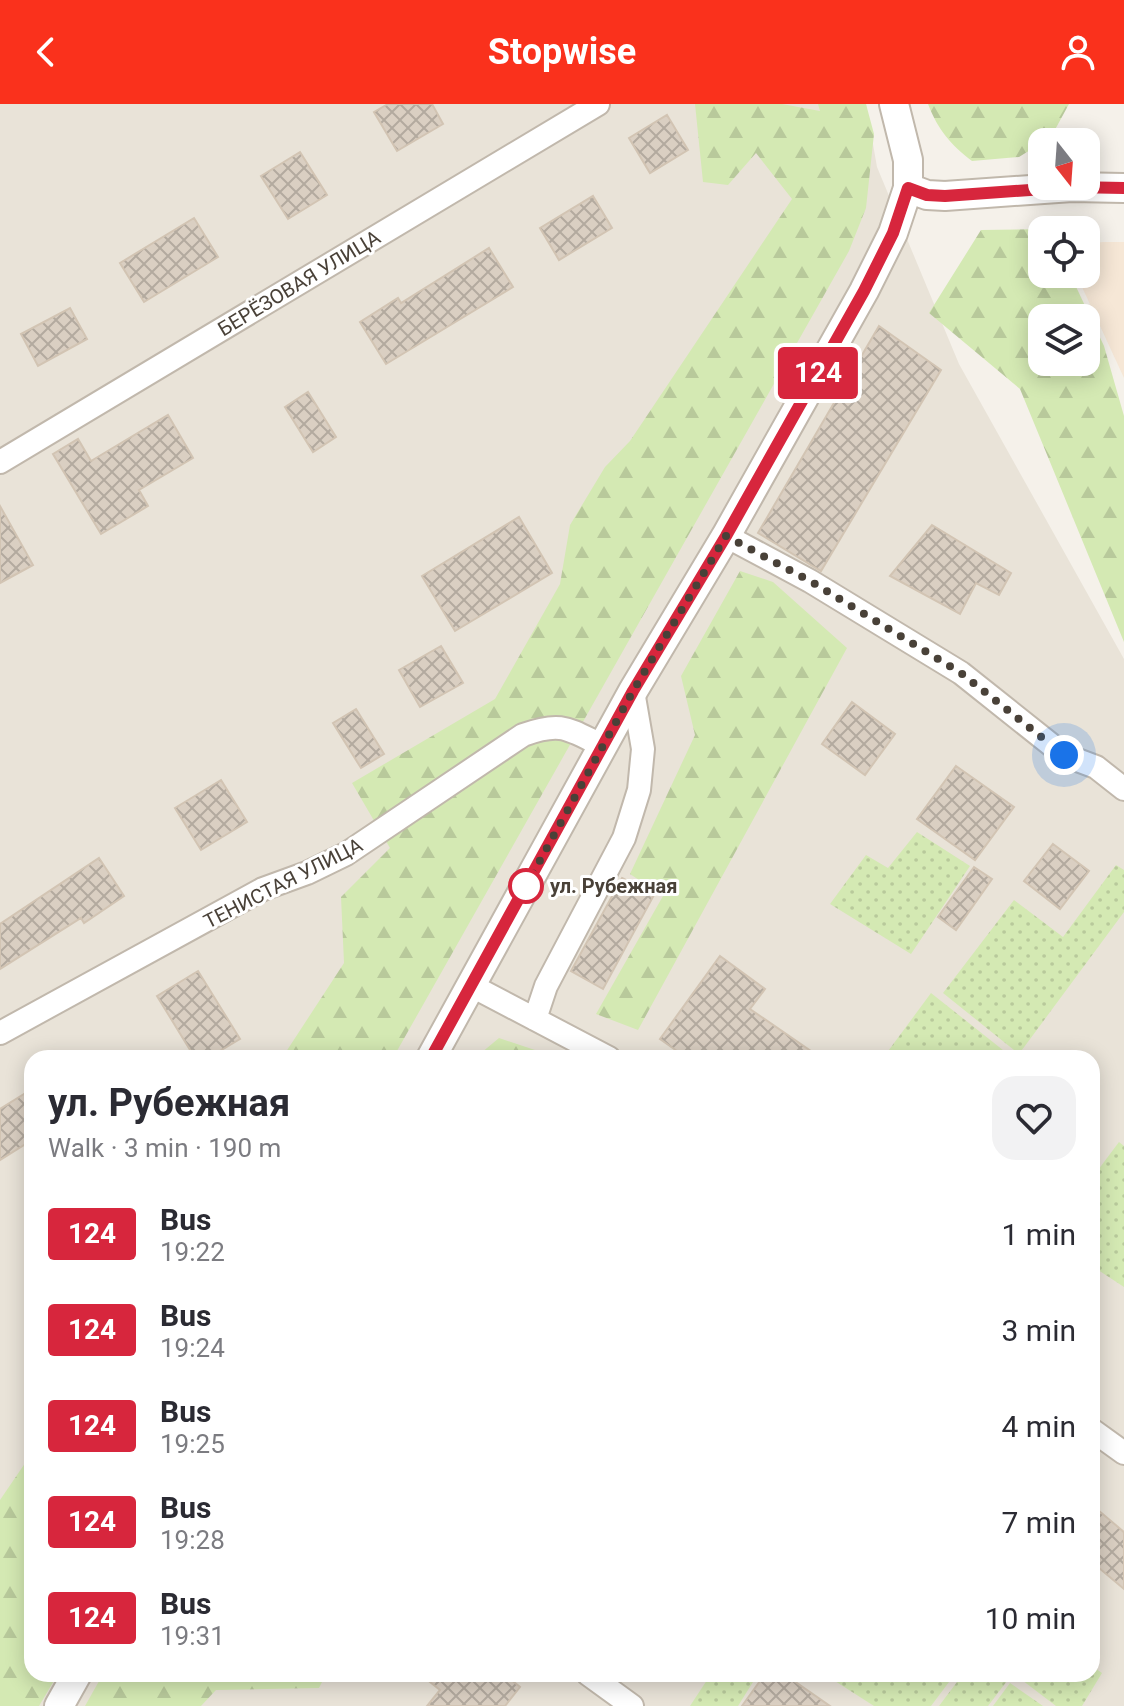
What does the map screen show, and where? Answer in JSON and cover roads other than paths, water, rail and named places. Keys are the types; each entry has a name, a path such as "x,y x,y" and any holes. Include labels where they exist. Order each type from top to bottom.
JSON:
{"street":[{"name":"БЕРЁЗОВАЯ УЛИЦА","path":"0,462 598,104"},
{"path":"436,1050 633,691 726,536 864,291 893,233 908,188 908,160 894,104"},
{"path":"908,188 927,195 945,196 1072,187 1124,188"},
{"path":"726,536 810,581 961,673 1064,755 1096,767 1124,789"},
{"path":"535,1019 546,986 624,838 639,790 643,749 633,691"},
{"name":"ТЕНИСТАЯ УЛИЦА","path":"0,1033 263,889 346,854 523,735 545,727 563,727 603,746"},
{"path":"472,986 594,1050"},
{"path":"1100,1436 1124,1453"},
{"path":"59,1706 72,1682"},
{"path":"599,1682 632,1706"}],"place":[{"name":"ул. Рубежная","path":"526,886"}]}
